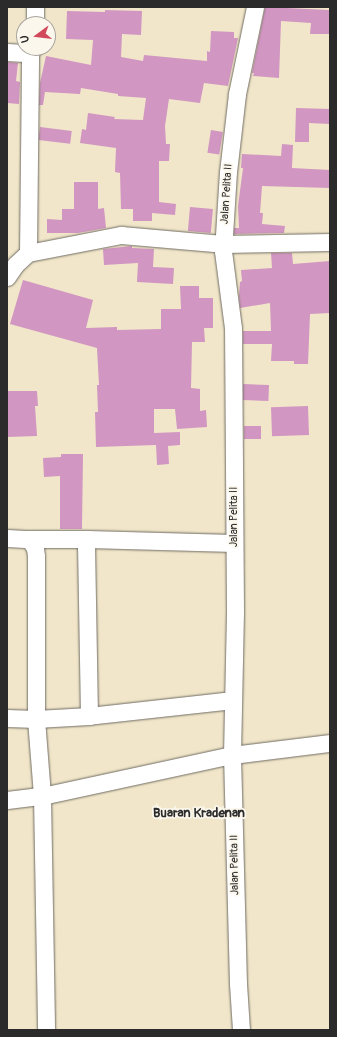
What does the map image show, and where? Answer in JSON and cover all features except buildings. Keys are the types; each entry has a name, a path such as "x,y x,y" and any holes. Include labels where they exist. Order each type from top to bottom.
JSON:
{"street":[{"name":"Jalan Pelita II","path":"241,1030 238,984 232,755 234,700 233,328 223,244 228,172 237,94 254,7"},
{"path":"28,253 32,56"},
{"path":"7,277 15,265 28,253 121,235 223,244 330,242"},
{"path":"7,538 234,543"},
{"path":"29,539 35,548 36,556 36,719 42,796 46,1030"},
{"path":"87,539 89,716"},
{"path":"7,718 36,719 89,716 234,700"},
{"path":"7,800 42,796 232,755 330,743"}],"district":[{"name":"Buaran Kradenan","path":"199,813"}]}
